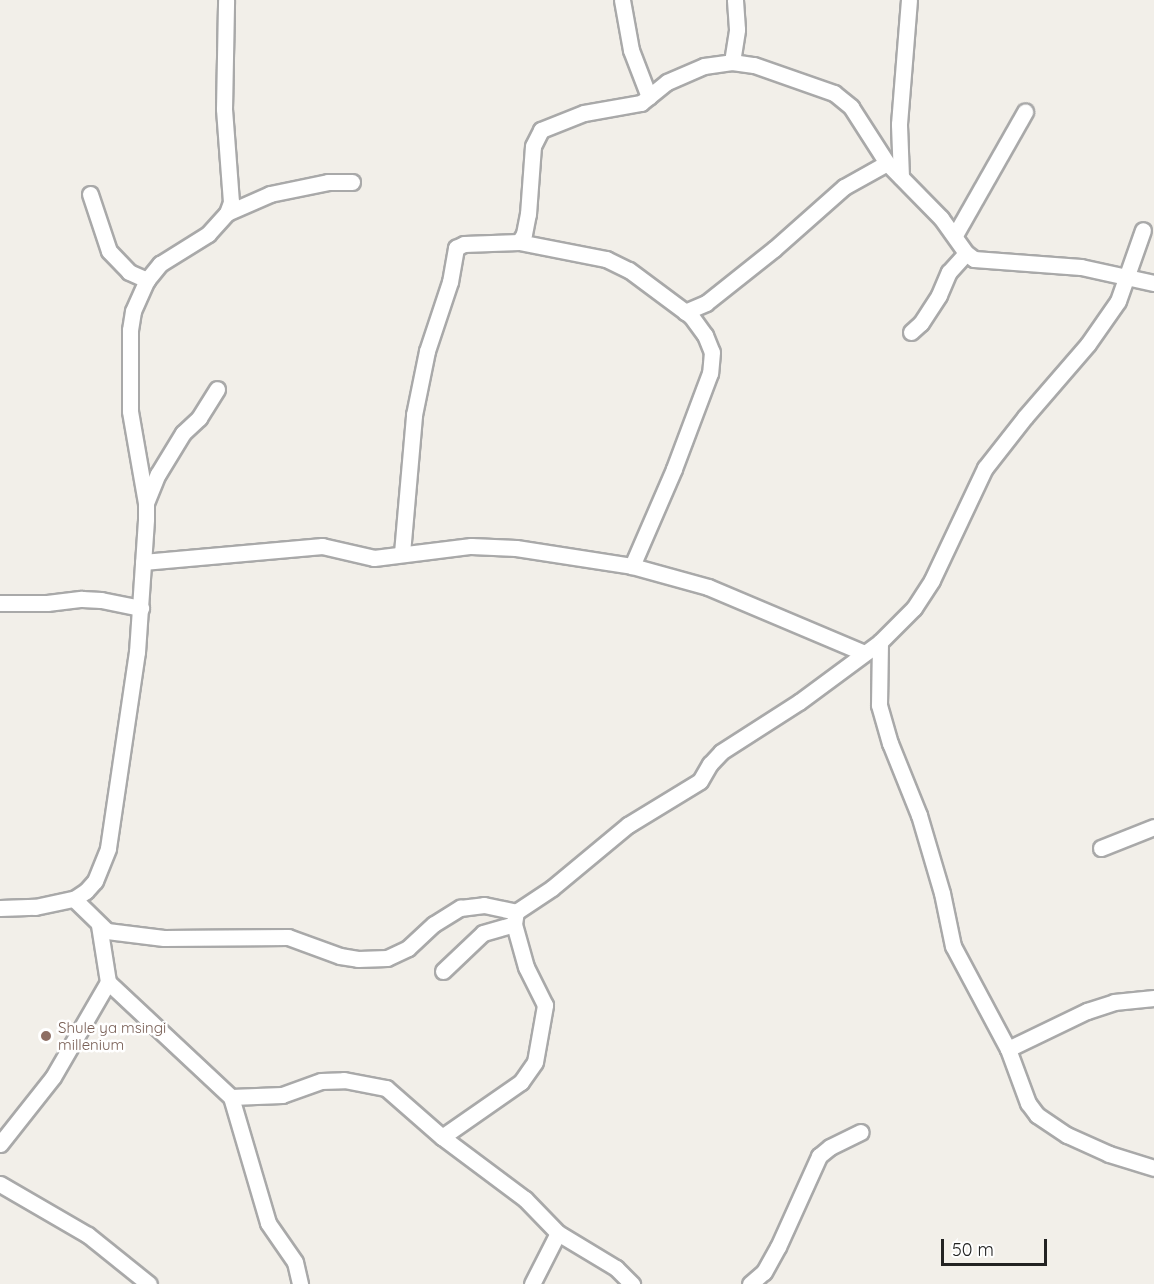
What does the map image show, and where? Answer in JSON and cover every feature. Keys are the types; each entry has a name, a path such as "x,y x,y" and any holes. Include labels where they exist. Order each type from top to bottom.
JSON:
{"street":[{"path":"0,908 35,907 74,899 95,881 108,848 123,740 130,713 141,608 146,504 130,411 128,356 133,310 147,280 160,264 208,234 227,213 231,202 224,109 226,0"},
{"path":"622,0 631,50 649,97"},
{"path":"732,62 737,29 735,0"},
{"path":"901,177 899,124 909,0"},
{"path":"519,242 524,234 528,214 533,146 541,130 584,113 631,107 678,77 704,66 732,62 754,65 834,93 851,107 887,163 955,235 966,253 974,259 1062,265 1154,283"},
{"path":"955,235 1024,112"},
{"path":"685,312 706,303 774,249 844,187 887,163"},
{"path":"227,213 270,194 328,182 352,182"},
{"path":"90,194 109,251 129,272 147,280"},
{"path":"443,971 483,933 515,918 628,825 700,781 710,764 722,752 799,702 880,642 914,608 932,580 985,468 1024,417 1088,344 1118,301 1143,230"},
{"path":"402,554 414,415 427,351 450,282 456,248 464,244 519,242 618,264 652,285 691,316 712,352 710,373 674,469 632,566"},
{"path":"910,332 921,323 939,295 949,272 966,253"},
{"path":"146,504 158,474 183,433 200,418 218,389"},
{"path":"143,562 322,546 374,558 482,546 516,548 632,566 708,587 864,653"},
{"path":"0,603 47,603 82,599 101,600 141,608"},
{"path":"880,642 879,705 890,743 919,815 942,893 953,946 1008,1049 1020,1085 1037,1115 1067,1135 1109,1154 1154,1168"},
{"path":"1101,848 1154,827"},
{"path":"74,899 107,931 145,936 288,937 340,956 387,958 408,948 434,924 459,908 484,905 515,918"},
{"path":"442,1137 521,1082 536,1062 545,1005 526,966 515,918"},
{"path":"99,925 108,982 231,1097 268,1223 295,1262 300,1284"},
{"path":"0,1144 53,1077 108,982"},
{"path":"1008,1049 1087,1011 1114,1002 1154,998"},
{"path":"231,1097 282,1095 321,1081 369,1082 386,1088 442,1137 525,1199 558,1233 616,1268 632,1284"},
{"path":"750,1284 764,1272 778,1247 819,1156 830,1147 861,1132"},
{"path":"0,1184 88,1235 149,1284"},
{"path":"532,1284 558,1233"}],"place":[{"name":"Shule ya msingi millenium","path":"46,1036"}]}
